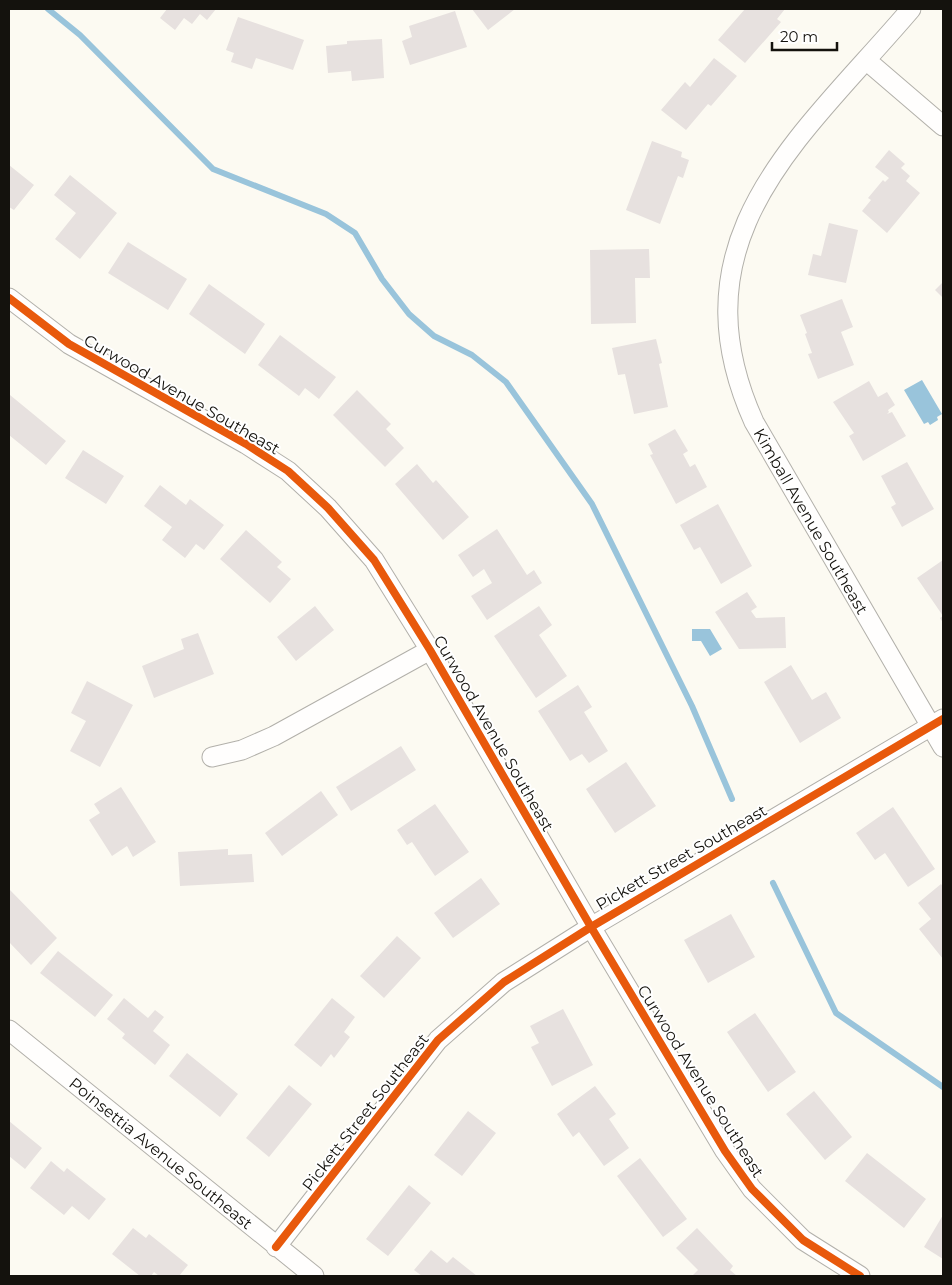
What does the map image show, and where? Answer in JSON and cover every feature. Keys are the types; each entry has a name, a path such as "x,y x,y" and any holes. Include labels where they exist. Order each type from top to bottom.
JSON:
{"street":[{"name":"Kimball Avenue Southeast","path":"911,9 806,129 772,174 757,199 736,248 730,279 728,318 730,349 743,396 754,422 937,723 943,747"},
{"path":"866,60 943,126"},
{"name":"Curwood Avenue Southeast","path":"9,298 69,344 246,444 288,471 328,508 374,560 430,650 591,927 725,1152 752,1189 803,1240 860,1276"},
{"path":"212,756 242,750 274,736 430,650"},
{"name":"Pickett Street Southeast","path":"276,1246 438,1040 504,982 591,927 937,723"},
{"name":"Poinsettia Avenue Southeast","path":"9,1030 314,1276"}],"water":[{"path":"922,380 942,414 937,417 938,420 930,425 928,422 924,424 904,390"},
{"path":"692,629 710,629 722,649 710,656 701,641 692,641"}],"building":[{"path":"167,9 216,9 207,20 200,14 192,24 184,18 175,30 160,18"},
{"path":"472,9 515,9 488,30"},
{"path":"745,9 785,9 777,19 781,22 745,63 718,40"},
{"path":"455,11 467,47 410,65 402,41 412,37 409,26"},
{"path":"238,17 304,40 293,70 256,58 252,69 231,62 234,53 226,50"},
{"path":"382,39 384,78 352,81 351,71 328,73 326,46 347,44 347,41"},
{"path":"714,58 737,76 711,106 708,104 686,130 661,110 685,82 690,87"},
{"path":"652,141 682,152 681,157 689,160 683,178 678,176 660,224 626,210"},
{"path":"889,150 905,164 901,168 910,176 906,181 920,193 887,233 862,211 871,200 868,198 883,180 885,182 889,178 875,167"},
{"path":"9,165 34,185 14,210 9,207"},
{"path":"70,175 117,213 80,259 55,239 76,213 54,195"},
{"path":"829,223 858,230 846,283 808,275 813,254 821,256"},
{"path":"128,242 187,279 168,310 108,273"},
{"path":"649,249 650,278 635,278 636,323 591,324 590,250"},
{"path":"943,282 943,298 935,290"},
{"path":"209,284 265,324 245,354 189,314"},
{"path":"842,299 853,327 841,332 854,365 818,379 808,354 812,353 800,315"},
{"path":"280,335 336,377 319,399 305,388 299,396 258,365"},
{"path":"656,339 662,363 659,364 668,407 634,414 625,374 618,375 612,348"},
{"path":"869,381 878,397 887,392 895,405 888,410 887,414 892,412 906,436 863,461 849,436 854,433 833,402"},
{"path":"357,390 391,424 386,429 404,448 385,467 333,415"},
{"path":"10,395 66,441 46,465 9,435"},
{"path":"675,429 688,451 683,454 690,467 695,464 707,487 676,504 650,455 653,454 648,444"},
{"path":"83,450 124,476 106,504 65,478"},
{"path":"907,462 934,509 902,527 891,507 896,504 881,476"},
{"path":"417,464 433,483 436,480 469,517 443,540 395,484"},
{"path":"160,485 186,505 190,499 224,525 204,550 196,544 185,558 162,540 172,527 144,506"},
{"path":"718,504 752,566 721,584 700,547 694,550 680,525"},
{"path":"497,529 527,575 534,570 542,583 487,620 471,596 492,583 484,569 473,577 458,555"},
{"path":"246,530 282,562 277,567 291,579 270,603 220,559"},
{"path":"943,560 943,616 917,578"},
{"path":"747,592 757,607 751,611 756,618 785,617 786,648 739,649 715,612"},
{"path":"315,606 334,630 296,661 277,637"},
{"path":"539,606 552,625 539,635 567,676 536,698 494,636"},
{"path":"198,633 214,674 154,698 142,666 184,649 181,639"},
{"path":"791,665 812,700 826,692 841,718 800,743 764,682"},
{"path":"87,681 133,705 100,767 70,751 86,721 71,713"},
{"path":"578,685 592,707 584,712 608,751 589,763 582,754 570,761 538,711"},
{"path":"401,746 416,770 351,811 336,787"},
{"path":"626,762 656,806 615,833 586,789"},
{"path":"121,787 156,842 133,857 127,846 112,856 89,820 100,813 94,804"},
{"path":"321,791 338,815 282,856 265,833"},
{"path":"435,804 469,852 435,876 412,842 407,845 397,830"},
{"path":"893,807 935,869 908,887 885,853 875,860 856,833"},
{"path":"228,849 228,855 252,854 254,882 180,886 178,852"},
{"path":"481,878 500,904 453,938 434,913"},
{"path":"941,884 943,887 943,959 919,929 931,919 918,903"},
{"path":"9,889 57,938 31,965 9,942"},
{"path":"731,914 755,957 708,983 684,940"},
{"path":"397,936 421,958 384,998 360,976"},
{"path":"58,951 113,995 95,1017 40,973"},
{"path":"124,998 148,1018 155,1010 164,1017 153,1031 170,1045 155,1065 122,1038 125,1034 107,1019"},
{"path":"332,998 355,1017 344,1032 350,1037 334,1058 331,1054 321,1067 294,1045"},
{"path":"563,1009 593,1065 552,1086 531,1047 539,1043 530,1026"},
{"path":"755,1013 796,1072 768,1092 727,1032"},
{"path":"187,1053 238,1094 220,1117 169,1076"},
{"path":"289,1085 312,1104 269,1157 246,1138"},
{"path":"595,1086 616,1114 609,1119 629,1148 604,1166 579,1132 573,1137 557,1114"},
{"path":"814,1091 852,1137 825,1160 786,1114"},
{"path":"468,1111 496,1133 462,1176 434,1155"},
{"path":"9,1121 42,1148 25,1169 9,1156"},
{"path":"867,1153 926,1199 904,1228 845,1181"},
{"path":"640,1158 687,1219 663,1237 617,1176"},
{"path":"51,1161 64,1172 67,1168 106,1199 89,1220 72,1206 64,1215 30,1188"},
{"path":"409,1185 431,1203 388,1256 366,1239"},
{"path":"943,1215 943,1259 924,1247"},
{"path":"133,1228 146,1238 149,1234 188,1265 179,1276 159,1276 154,1272 151,1276 140,1276 112,1254"},
{"path":"697,1228 733,1266 730,1270 737,1276 692,1276 698,1270 676,1248"},
{"path":"431,1250 447,1263 453,1257 477,1276 422,1276 414,1270"}],"waterway":[{"path":"48,9 80,35 213,169 326,214 355,233 382,279 409,314 434,336 472,355 506,382 592,504 692,706 732,799"},
{"path":"773,883 836,1013 943,1087"}],"cycle path":[{"path":"9,298 69,344 246,444 288,471 328,508 374,560 430,650 591,927 725,1151 752,1189 803,1240 860,1276"},
{"path":"276,1247 438,1040 504,982 591,927 943,719"}]}
